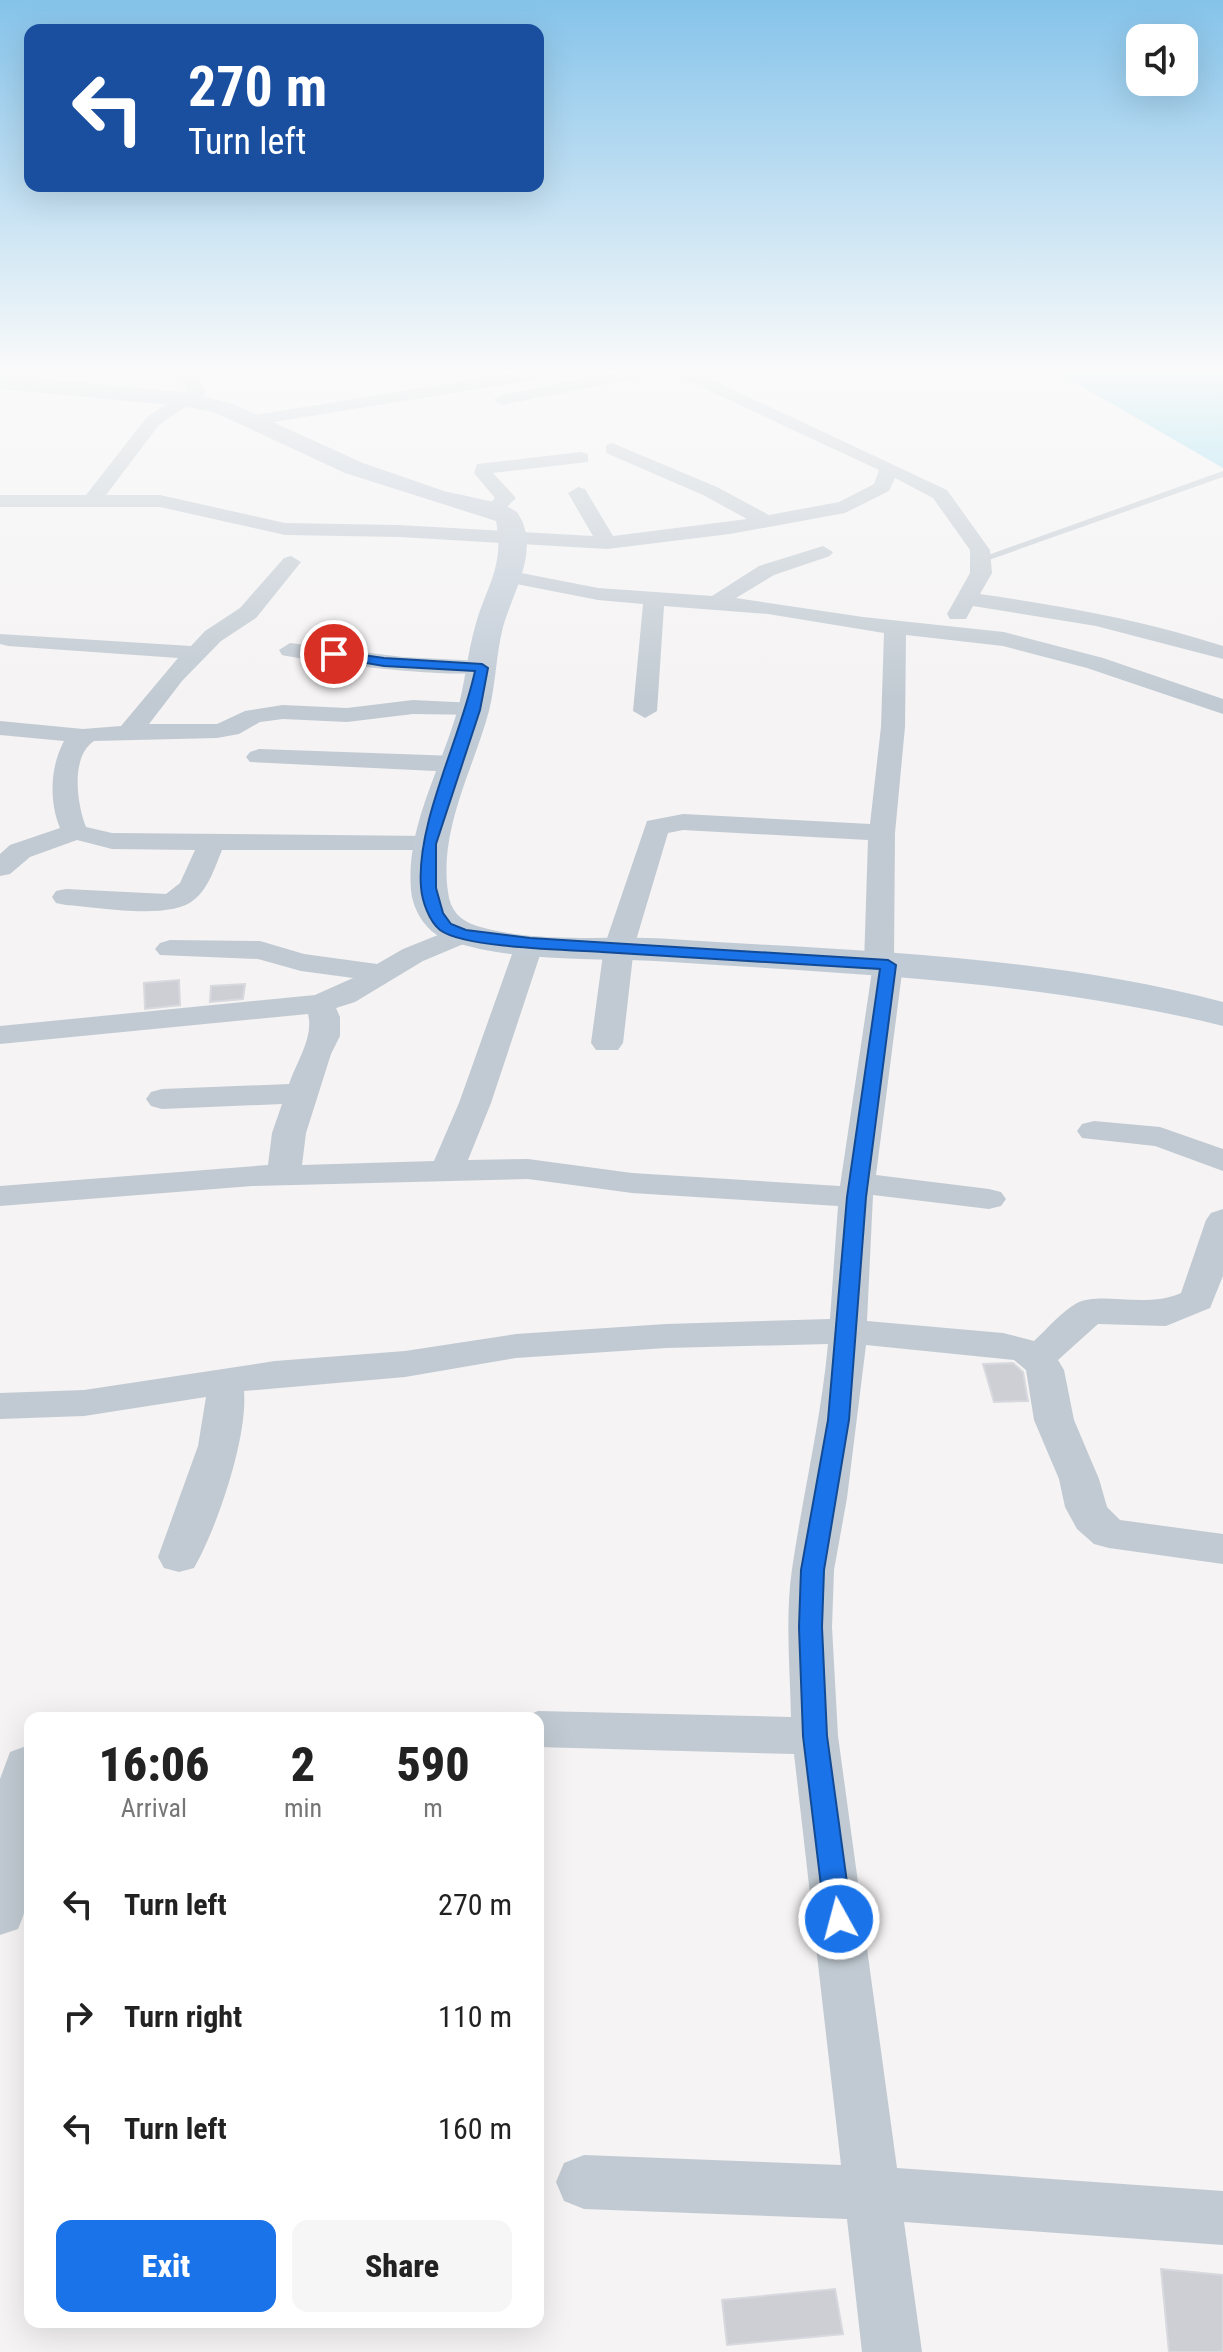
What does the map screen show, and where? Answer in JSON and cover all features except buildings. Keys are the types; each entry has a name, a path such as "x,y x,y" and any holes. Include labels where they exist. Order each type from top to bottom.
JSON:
{"main road":[{"path":"385,479 438,497 494,509 508,517 513,537 511,577 489,628 474,710 429,844 429,888 435,913 446,927 463,934 530,943 883,965 1128,991 1223,1014"}],"street":[{"path":"92,501 109,479"},
{"path":"488,479 506,498 494,509"},
{"path":"681,479 767,522"},
{"path":"0,501 160,501 285,529 607,543 767,522 858,502 882,487 885,479"},
{"path":"910,479 940,494 980,550 982,559 978,584 947,631"},
{"path":"578,493 607,543"},
{"path":"717,603 747,578 766,568 823,552"},
{"path":"128,732 196,653 221,629 248,613 291,562"},
{"path":"511,577 598,594 768,607 895,628 947,631 1045,648 1223,707"},
{"path":"645,711 654,598"},
{"path":"968,599 1125,625 1170,635 1220,653"},
{"path":"892,2352 815,1736 810,1627 813,1570 838,1420 857,1190 883,965 882,833 893,727 895,628"},
{"path":"8,639 196,653"},
{"path":"290,650 384,662 482,668"},
{"path":"0,728 84,736 217,731 230,729 254,716 283,712 338,715 413,707 474,710"},
{"path":"75,832 69,823 66,768 73,747 84,736"},
{"path":"259,757 456,764"},
{"path":"607,1043 619,947 652,832 660,824 683,822 882,833"},
{"path":"0,868 20,851 75,832 112,841 429,844"},
{"path":"66,897 166,903 179,900 188,895 212,842"},
{"path":"0,1035 318,1004 344,996 377,973 463,934"},
{"path":"446,1173 475,1103 530,943"},
{"path":"170,949 260,950 301,962 377,973"},
{"path":"284,1176 285,1147 325,1036 325,1017 318,1004"},
{"path":"162,1099 302,1093"},
{"path":"1094,1131 1160,1137 1223,1161"},
{"path":"0,1196 284,1176 528,1169 632,1183 857,1190 989,1199"},
{"path":"1038,1358 1089,1312 1166,1314 1197,1300 1223,1220"},
{"path":"0,1406 84,1403 224,1381 405,1364 516,1346 666,1336 847,1331 1003,1345 1027,1351 1038,1358 1045,1370 1054,1420 1092,1519 1109,1533 1223,1549"},
{"path":"179,1557 223,1426 227,1400 224,1381"},
{"path":"544,1729 815,1736"},
{"path":"0,1914 19,1766"},
{"path":"584,2182 874,2193 1223,2218"}],"lane":[{"path":"982,559 1210,479"}],"route":[{"path":"334,654 384,662 482,668 474,710 429,844 429,888 435,913 446,927 463,934 530,943 888,965 856,1197 847,1347 827,1498 813,1570 810,1627 815,1736 839,1919"}]}
